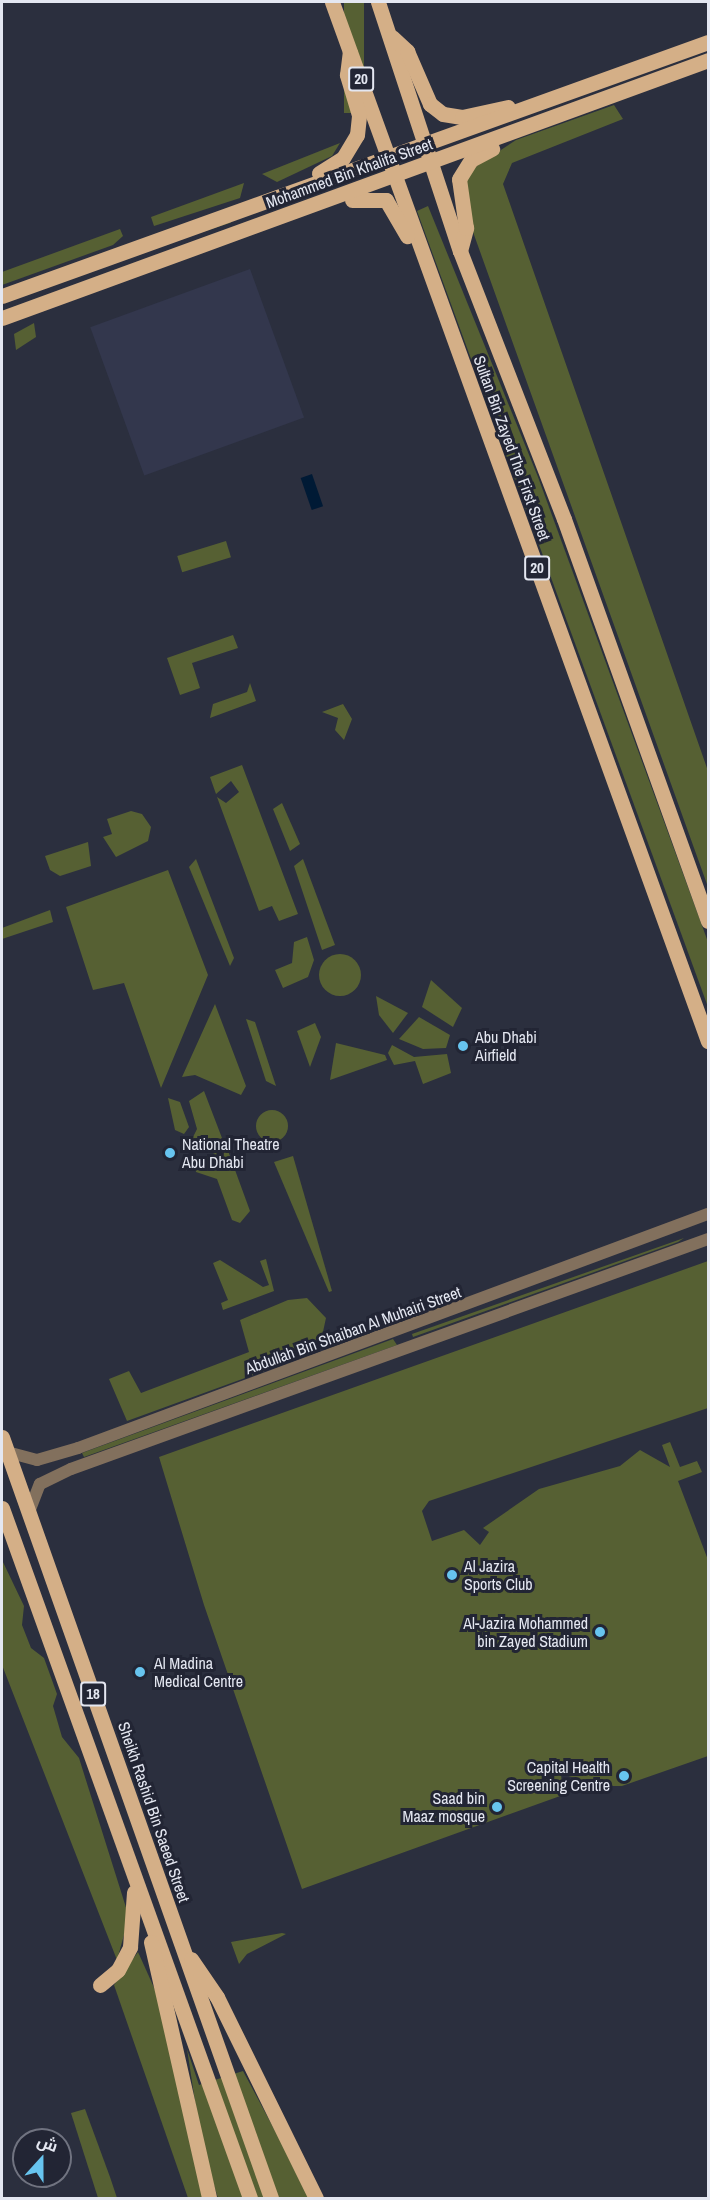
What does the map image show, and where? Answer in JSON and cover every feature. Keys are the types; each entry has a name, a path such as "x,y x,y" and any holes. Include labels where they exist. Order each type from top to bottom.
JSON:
{"main road":[{"name":"Sultan Bin Zayed The First Street","path":"332,2 708,1041"},
{"name":"Sultan Bin Zayed The First Street","path":"378,2 460,251 560,508 708,921"},
{"path":"390,35 407,51 426,97 443,114 462,117 529,107"},
{"name":"Mohammed Bin Khalifa Street","path":"2,296 708,42"},
{"path":"292,190 337,163 355,141 359,115 347,75 351,52"},
{"name":"Mohammed Bin Khalifa Street","path":"2,318 708,60"},
{"path":"460,251 466,228 458,186 462,172 471,160 536,123"},
{"path":"356,168 365,174 361,188"},
{"path":"300,210 380,197 394,208 426,259"},
{"name":"Sheikh Rashid Bin Saeed Street","path":"4,1444 272,2199"},
{"name":"18","path":"2,1508 7,1534 250,2199"},
{"path":"100,1985 118,1970 134,1934 132,1874"},
{"path":"149,1921 153,1964 208,2199"},
{"path":"183,1950 217,1997 316,2199"}],"street":[{"name":"Abdullah Bin Shaiban Al Muhairi Street","path":"4,1444 37,1461 78,1448 402,1330 708,1214"},
{"path":"29,1512 40,1484 87,1464 708,1239"},
{"path":"402,1330 409,1347"},
{"path":"78,1448 76,1457 87,1464"}],"shaded area":[{"path":"250,269 304,417 144,476 90,327"},
{"path":"312,474 323,506 312,510 301,478"}],"green space":[{"path":"344,2 364,2 364,113 344,113"},
{"path":"614,105 623,119 512,163 503,184 708,771 708,887 473,232 466,185 466,173 516,140"},
{"path":"340,143 332,156 277,182 262,174"},
{"path":"244,183 240,198 154,226 151,217"},
{"path":"428,206 538,477 708,942 708,1007 417,211"},
{"path":"229,217 231,223 2,297 2,291"},
{"path":"120,229 123,236 113,245 2,285 2,272"},
{"path":"34,323 36,337 16,350 14,334"},
{"path":"226,541 231,557 182,572 177,556"},
{"path":"233,635 238,648 192,663 200,688 180,695 167,658"},
{"path":"250,683 256,701 210,718 213,704 247,692"},
{"path":"343,704 352,719 344,740 335,730 338,718 322,712"},
{"path":"242,765 298,914 279,921 272,906 259,911 217,797 226,803 239,792 231,781 216,794 210,777"},
{"path":"282,803 300,844 290,851 273,809"},
{"path":"131,811 142,814 151,827 148,841 116,857 103,837 112,834 107,819"},
{"path":"88,842 91,866 60,876 50,870 45,856"},
{"path":"196,859 234,958 230,966 189,867"},
{"path":"303,859 335,945 322,950 294,866"},
{"path":"168,870 208,975 161,1088 124,983 93,990 66,907"},
{"path":"50,910 53,922 2,939 2,928"},
{"path":"307,937 314,960 308,977 283,988 275,970 292,963 294,942"},
{"path":"340,954 348,955 355,960 360,967 360,983 355,990 348,995 340,996 332,995 325,990 320,983 319,975 320,967 325,960 332,955"},
{"path":"431,980 462,1008 453,1027 422,1007"},
{"path":"376,996 408,1013 393,1033 379,1015"},
{"path":"215,1004 246,1086 241,1095 195,1075 182,1077"},
{"path":"419,1017 450,1035 446,1048 423,1049 399,1039"},
{"path":"246,1019 255,1022 276,1086 266,1081"},
{"path":"315,1023 321,1037 310,1067 297,1031"},
{"path":"336,1043 385,1055 387,1060 330,1080"},
{"path":"392,1045 414,1057 447,1054 451,1073 423,1084 415,1061 394,1065 388,1053"},
{"path":"204,1091 222,1138 197,1150 181,1142 191,1141 197,1129 189,1101"},
{"path":"168,1098 180,1102 189,1127 184,1134 175,1130"},
{"path":"272,1110 284,1114 288,1126 284,1138 272,1142 260,1138 256,1126 260,1114"},
{"path":"227,1148 250,1211 240,1223 232,1220 217,1179 196,1172 194,1162"},
{"path":"293,1156 332,1291 329,1292 274,1162"},
{"path":"684,1238 678,1242 413,1337 412,1334"},
{"path":"266,1259 274,1291 223,1310 221,1303 228,1300 213,1263 220,1260 263,1287 269,1285 260,1261"},
{"name":"Al Jazira Sports Club","path":"708,1261 708,1408 429,1501 422,1511 432,1541 464,1530 480,1545 489,1532 483,1528 539,1489 620,1466 640,1450 670,1467 662,1445 670,1442 680,1467 697,1461 702,1472 678,1481 708,1560 708,1756 622,1786 578,1786 579,1779 561,1774 563,1795 302,1889 204,1605 159,1457"},
{"path":"307,1298 326,1318 321,1341 311,1354 127,1421 109,1379 129,1371 141,1393 249,1352 240,1320 288,1300"},
{"path":"393,1339 397,1345 84,1457 82,1453"},
{"path":"2,1560 24,1606 22,1625 31,1648 44,1658 57,1694 53,1706 62,1737 79,1758 129,1917 117,1960 2,1665"},
{"path":"286,1934 247,1954 239,1964 231,1942"},
{"path":"138,1952 156,1992 205,2198 188,2198 114,1985"},
{"path":"187,2049 199,2085 243,2071 311,2198 218,2198 202,2147"},
{"path":"85,2109 117,2198 98,2198 71,2113"}],"place":[{"name":"Abu Dhabi Airfield","path":"463,1046"},
{"name":"National Theatre Abu Dhabi","path":"170,1153"},
{"name":"Al Jazira Sports Club","path":"452,1575"},
{"name":"Al-Jazira Mohammed bin Zayed Stadium","path":"600,1632"},
{"name":"Al Madina Medical Centre","path":"140,1672"},
{"name":"Capital Health Screening Centre","path":"624,1776"},
{"name":"Saad bin Maaz mosque","path":"497,1807"}]}
